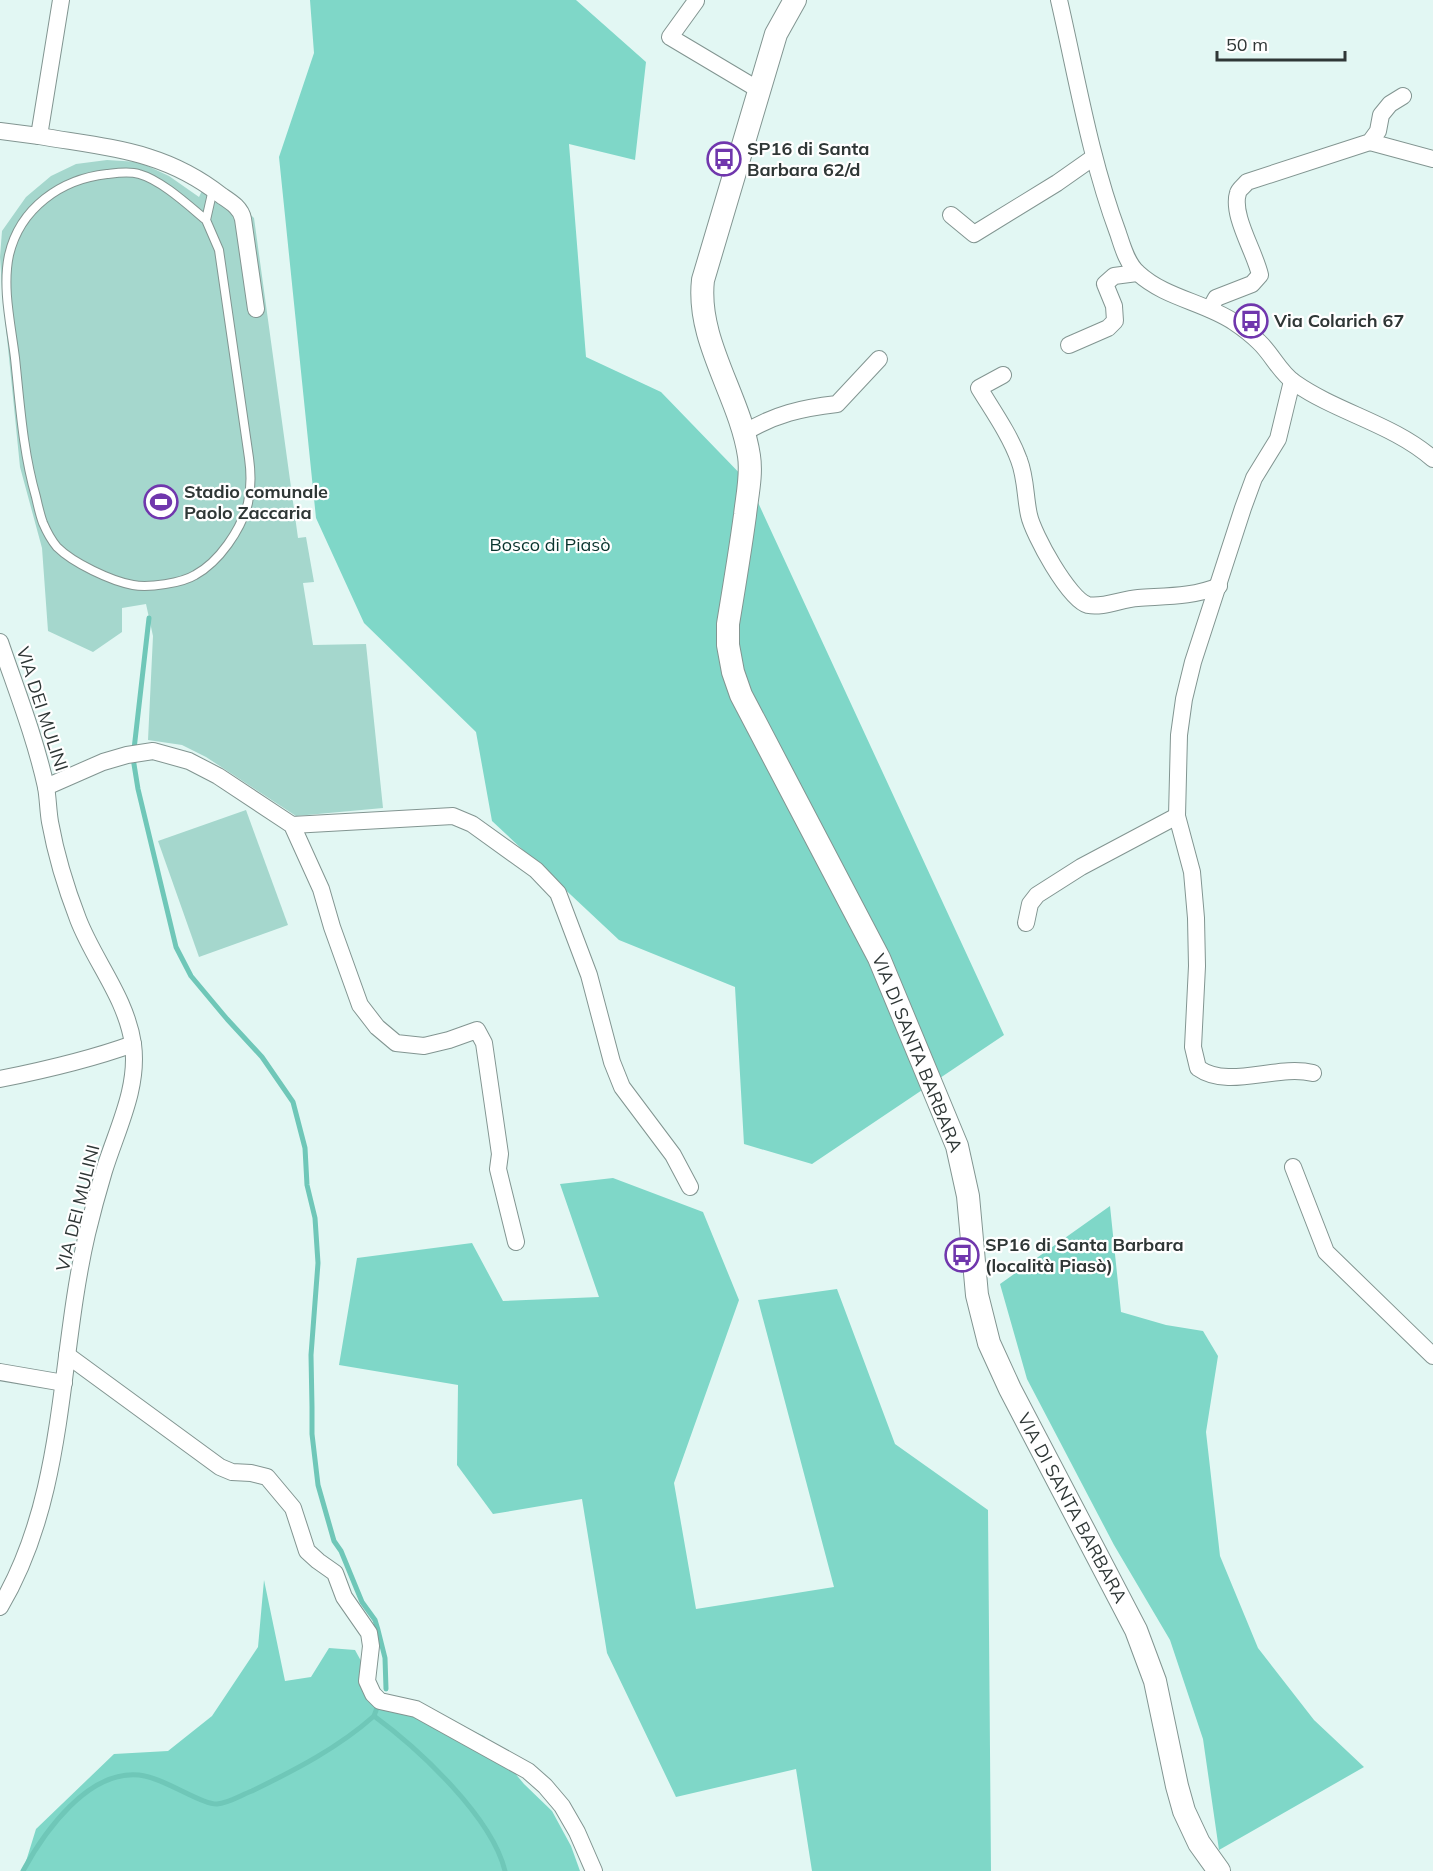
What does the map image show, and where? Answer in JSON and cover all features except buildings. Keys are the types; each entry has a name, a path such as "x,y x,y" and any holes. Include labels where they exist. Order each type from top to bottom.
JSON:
{"street":[{"path":"32,135 61,0"},
{"name":"VIA DI SANTA BARBARA","path":"795,0 776,34 703,280 701,298 712,344 744,433 749,458 749,483 728,624 728,645 733,672 741,695 879,958 957,1146 968,1196 977,1295 989,1343 1010,1389 1136,1630 1155,1681 1184,1811 1198,1843 1219,1871"},
{"path":"1059,0 1094,157 1118,235 1137,273 1160,288 1233,321 1260,342 1292,381 1402,436 1433,459"},
{"path":"696,1 670,37 759,90"},
{"path":"1210,309 1216,297 1252,284 1260,275 1257,260 1236,207 1238,191 1247,183 1370,141 1378,131 1381,115 1390,104 1403,96"},
{"path":"0,131 142,154 177,166 213,188 242,213 256,309"},
{"path":"1370,141 1433,159"},
{"path":"951,215 974,234 1057,183 1094,157"},
{"path":"1069,345 1108,328 1115,321 1114,306 1105,284 1113,276 1137,273"},
{"path":"744,433 762,422 795,409 837,404 879,359"},
{"path":"1003,375 979,388 1020,461 1034,533 1078,600 1089,605 1107,604 1131,598 1197,594 1219,586"},
{"path":"1292,381 1278,439 1254,478 1193,662 1184,699 1179,735 1177,816 1192,872 1196,918 1197,966 1193,1047 1198,1068 1208,1075 1228,1077 1299,1070 1312,1073"},
{"name":"VIA DEI MULINI","path":"0,642 21,701 46,787 58,858 78,920 126,1015 133,1044 133,1081 122,1124 104,1170 87,1236 52,1459 37,1518 22,1560 0,1607"},
{"name":"VIA DEI MULINI","path":"46,787 103,762 153,751 189,761 218,776 292,825"},
{"path":"516,1242 498,1169 500,1154 484,1043 477,1030 424,1046 396,1043 377,1027 360,1005 321,889 292,825 453,816 472,824 536,870 558,893 573,928 595,993 612,1062 622,1087 673,1155 690,1187"},
{"path":"1026,923 1030,904 1037,895 1081,867 1177,816"},
{"path":"0,1079 54,1068 133,1044"},
{"path":"1293,1167 1326,1252 1433,1356"},
{"path":"67,1355 220,1467 232,1472 252,1473 267,1477 293,1508 307,1551 335,1573 344,1597 369,1633 371,1646 367,1681 373,1694 380,1701 416,1709 528,1771 562,1806 577,1832 594,1871"},
{"path":"0,1372 64,1383"}],"lane":[{"path":"206,220 163,186 138,173 87,176 38,202 19,227 9,256 7,287 27,466 43,523 57,546 81,563 107,578 135,586 166,584 195,576 215,560 238,527 248,503 250,465 219,250 206,220 213,188"}],"green space":[{"name":"Bosco di Piasò","path":"310,0 576,0 646,62 635,160 569,144 586,357 661,392 749,483 1004,1035 812,1164 744,1144 735,987 619,940 492,821 476,732 364,623 316,518 279,157 314,53"},
{"name":"Stadio comunale Paolo Zaccaria","path":"107,160 139,162 169,176 199,197 208,178 254,218 298,538 306,537 314,582 303,583 313,645 366,644 383,808 296,816 206,757 182,745 148,740 153,636 146,604 122,608 122,632 93,652 48,631 42,548 20,467 2,288 0,257 2,231 26,197 51,176 76,164"},
{"path":"246,810 288,925 199,957 158,841"},
{"path":"613,1178 703,1212 739,1300 674,1483 696,1609 834,1587 758,1300 837,1289 895,1444 988,1510 991,1871 812,1871 796,1769 676,1797 607,1653 582,1499 493,1514 457,1465 458,1385 339,1365 357,1258 472,1243 503,1301 599,1297 560,1184"},
{"path":"1110,1206 1121,1312 1166,1325 1203,1331 1218,1356 1206,1432 1220,1556 1258,1648 1314,1720 1364,1767 1219,1850 1203,1739 1170,1640 1114,1545 1027,1379 1000,1284"},
{"path":"264,1580 285,1681 311,1677 329,1648 355,1650 377,1690 484,1736 524,1784 552,1811 571,1846 580,1871 23,1871 36,1829 114,1754 168,1751 212,1716 258,1647"}],"waterway":[{"path":"149,618 133,758 138,789 176,947 191,976 262,1057 293,1102 305,1148 307,1185 315,1218 318,1263 311,1355 312,1434 318,1485 334,1541 341,1551 362,1602 375,1620 385,1658 386,1689"},
{"path":"378,1705 374,1716 432,1765 470,1807 497,1850 505,1871"},
{"path":"23,1871 55,1822 85,1793 102,1782 120,1776 147,1776 208,1802 215,1804 230,1801 316,1758 374,1716"}],"place":[{"name":"SP16 di Santa Barbara 62/d","path":"724,159"},
{"name":"Via Colarich 67","path":"1251,321"},
{"name":"Stadio comunale Paolo Zaccaria","path":"161,502"},
{"name":"SP16 di Santa Barbara (località Piasò)","path":"962,1255"}]}
